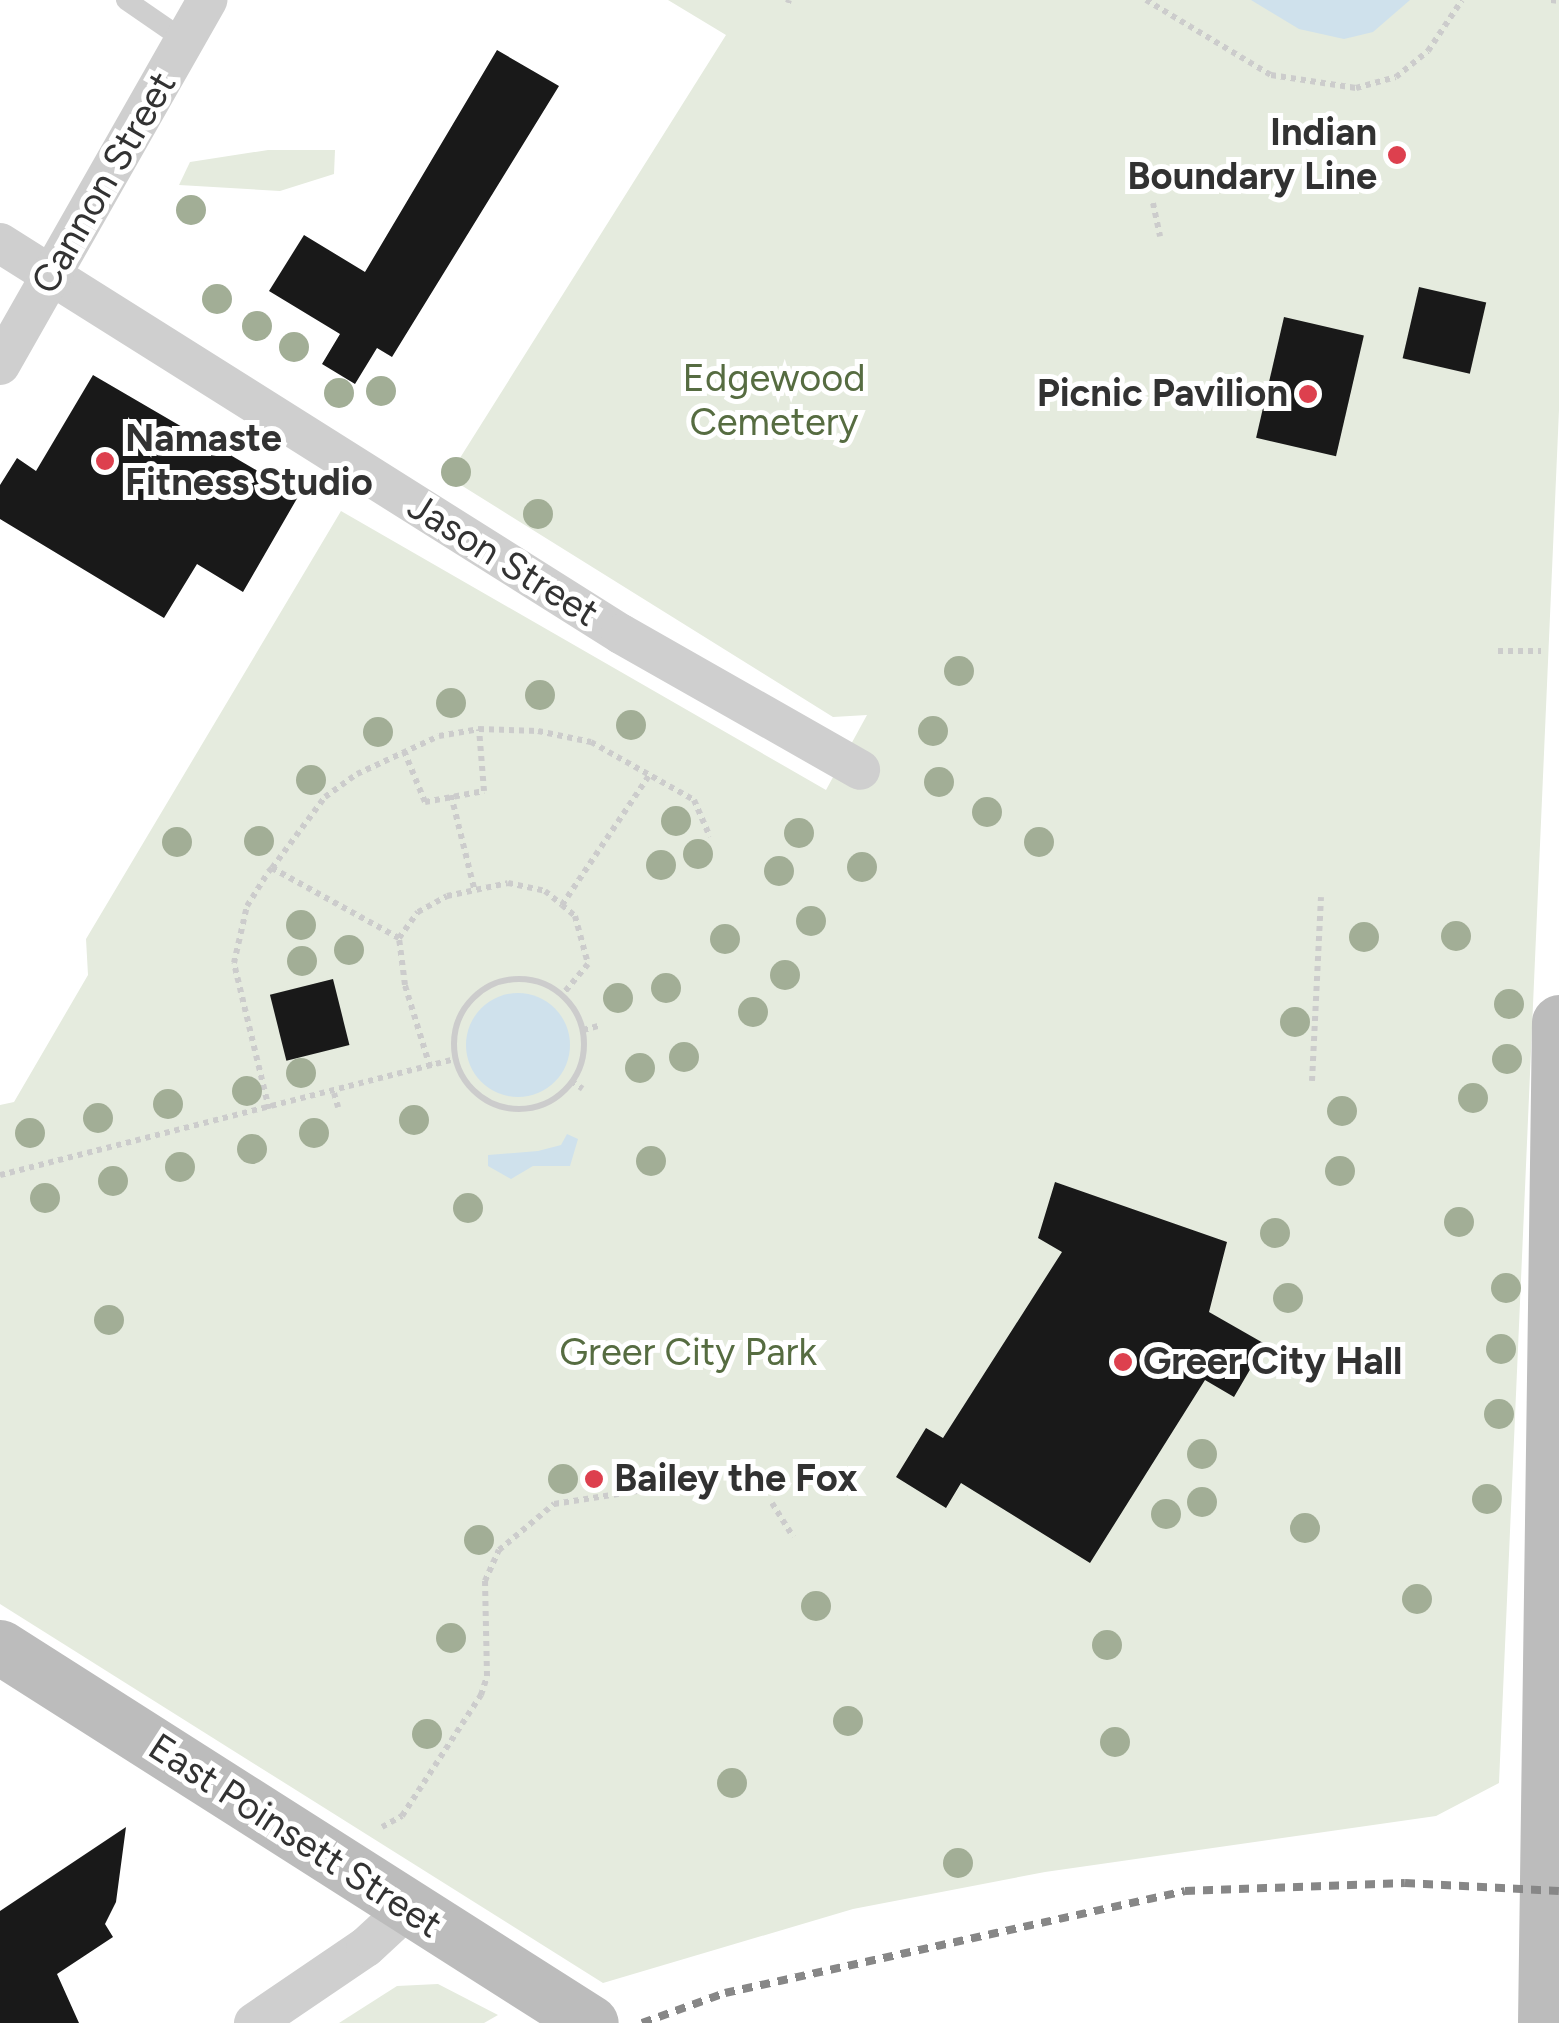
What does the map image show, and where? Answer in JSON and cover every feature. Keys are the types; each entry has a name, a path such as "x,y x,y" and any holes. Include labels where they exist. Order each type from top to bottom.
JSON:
{"main road":[{"path":"1546,2023 1555,1714 1552,1206 1559,1022"},
{"name":"East Poinsett Street","path":"0,1647 245,1798 406,1910 591,2023"}],"street":[{"name":"Cannon Street","path":"0,365 207,0"},
{"name":"Jason Street","path":"0,243 621,634 860,770"},
{"path":"254,2023 366,1948 406,1910"}],"lane":[{"path":"126,0 184,40"}],"path":[{"path":"1146,0 1271,75 1356,88 1396,77 1428,50 1462,0"},
{"path":"1551,0 1559,1"},
{"path":"1153,203 1160,236"},
{"path":"1498,651 1541,651"},
{"path":"404,750 426,802 484,792 479,729"},
{"path":"269,1109 234,963 247,906 325,798 404,750 479,729 591,742 694,800 710,837"},
{"path":"562,904 650,774"},
{"path":"451,795 474,888"},
{"path":"272,868 400,938"},
{"path":"430,1067 405,984 400,938 418,912 474,888 526,886 562,904 574,916 588,964 562,995"},
{"path":"1312,1082 1321,897"},
{"path":"525,978 562,995 583,1030 584,1052 571,1081 544,1104 500,1106 479,1096 455,1058 458,1018 485,987 525,978"},
{"path":"583,1030 598,1026"},
{"path":"0,1175 269,1109 455,1058"},
{"path":"571,1081 583,1089"},
{"path":"334,1092 338,1107"},
{"path":"366,1826 378,1829 402,1816 481,1695 487,1676 483,1598 499,1550 554,1504 637,1491"},
{"path":"772,1502 793,1536"}],"green space":[{"name":"Greer City Park","path":"668,0 1559,0 1559,410 1499,1783 1436,1816 1045,1872 853,1909 603,1983 0,1604 0,1105 14,1102 88,975 86,939 341,511 826,790 867,715 833,717 448,477 726,35"},
{"path":"268,150 335,150 334,174 280,191 179,185 190,162"},
{"path":"438,1984 498,2015 484,2023 339,2023 397,1986"}],"water":[{"path":"1251,0 1410,0 1373,32 1344,39 1299,29"},
{"path":"518,993 538,997 555,1008 566,1025 570,1045 566,1065 555,1082 538,1093 518,1097 498,1093 481,1082 470,1065 466,1045 470,1025 481,1008 498,997"},
{"path":"567,1134 578,1139 570,1166 533,1166 511,1179 488,1166 488,1155 561,1145"}],"building":[{"path":"497,50 559,86 392,357 377,348 355,384 322,364 340,334 269,291 304,235 365,272"},
{"path":"1419,287 1486,303 1470,374 1403,358"},
{"name":"Picnic Pavilion","path":"1284,317 1364,335 1336,456 1256,438"},
{"path":"93,375 299,495 243,592 197,564 164,618 0,519 0,485 17,458 36,471"},
{"path":"333,979 349,1045 286,1061 270,995"},
{"name":"Greer City Hall","path":"1055,1182 1227,1242 1209,1312 1265,1344 1234,1397 1205,1380 1090,1563 961,1483 946,1508 896,1477 926,1428 943,1438 1062,1252 1038,1238"},
{"path":"126,1827 116,1902 105,1924 113,1937 57,1974 79,2023 0,2023 0,1911"}],"railway":[{"path":"642,2023 725,1993 1185,1891 1405,1883 1559,1891"}],"place":[{"name":"Indian Boundary Line","path":"1397,155"},
{"name":"Picnic Pavilion","path":"1308,394"},
{"name":"Namaste Fitness Studio","path":"105,461"},
{"name":"Greer City Hall","path":"1123,1362"},
{"name":"Bailey the Fox","path":"594,1479"}],"park label":[{"name":"Edgewood Cemetery","path":"774,401"}]}
